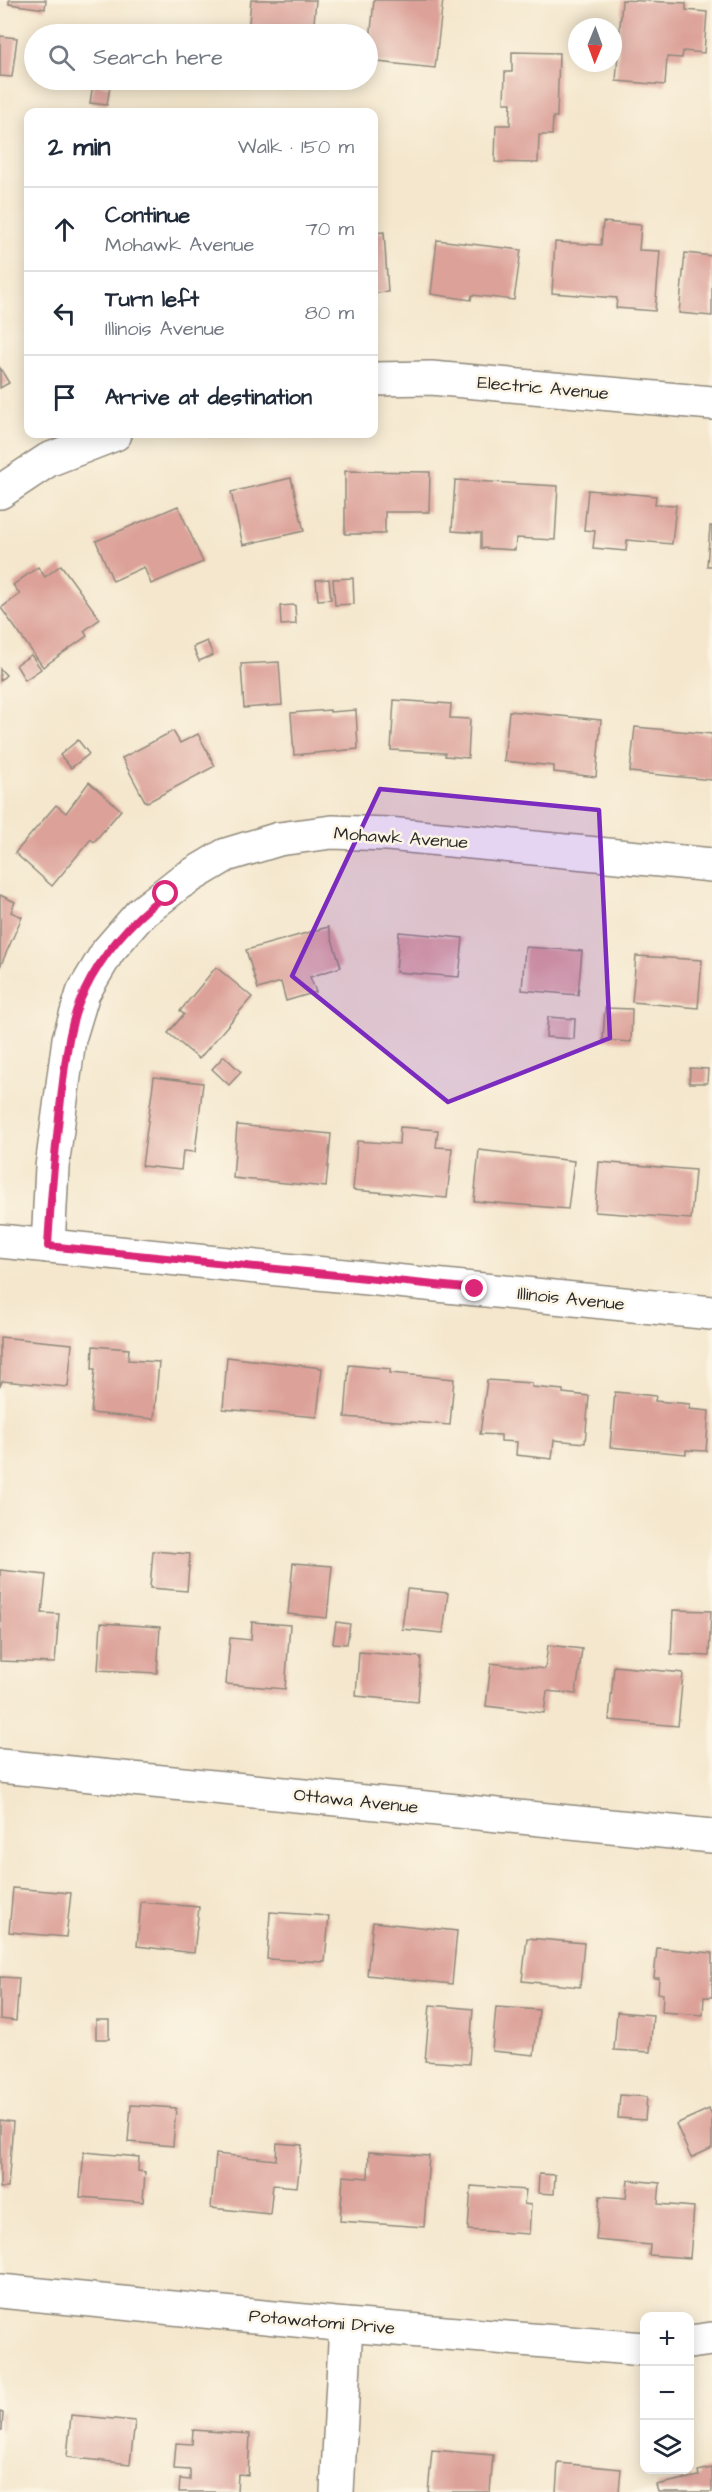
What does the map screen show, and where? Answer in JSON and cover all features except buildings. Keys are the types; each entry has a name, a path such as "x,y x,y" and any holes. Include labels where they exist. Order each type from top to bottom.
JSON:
{"street":[{"name":"Electric Avenue","path":"378,379 431,378 712,403"},
{"path":"0,492 48,460 105,438"},
{"name":"Mohawk Avenue","path":"48,1246 52,1167 69,1039 83,993 108,951 140,914 179,883 226,855 279,839 332,832 388,834 712,864"},
{"name":"Illinois Avenue","path":"0,1241 712,1313"},
{"name":"Ottawa Avenue","path":"0,1766 712,1836"},
{"name":"Potawatomi Drive","path":"0,2291 346,2325 640,2349"},
{"path":"337,2492 346,2325"},
{"path":"694,2341 712,2339"}],"highlighted area":[{"path":"380,789 599,810 610,1038 448,1102 292,976"}],"route":[{"path":"166,894 140,914 108,951 83,993 69,1039 52,1167 48,1246 475,1289"}]}
